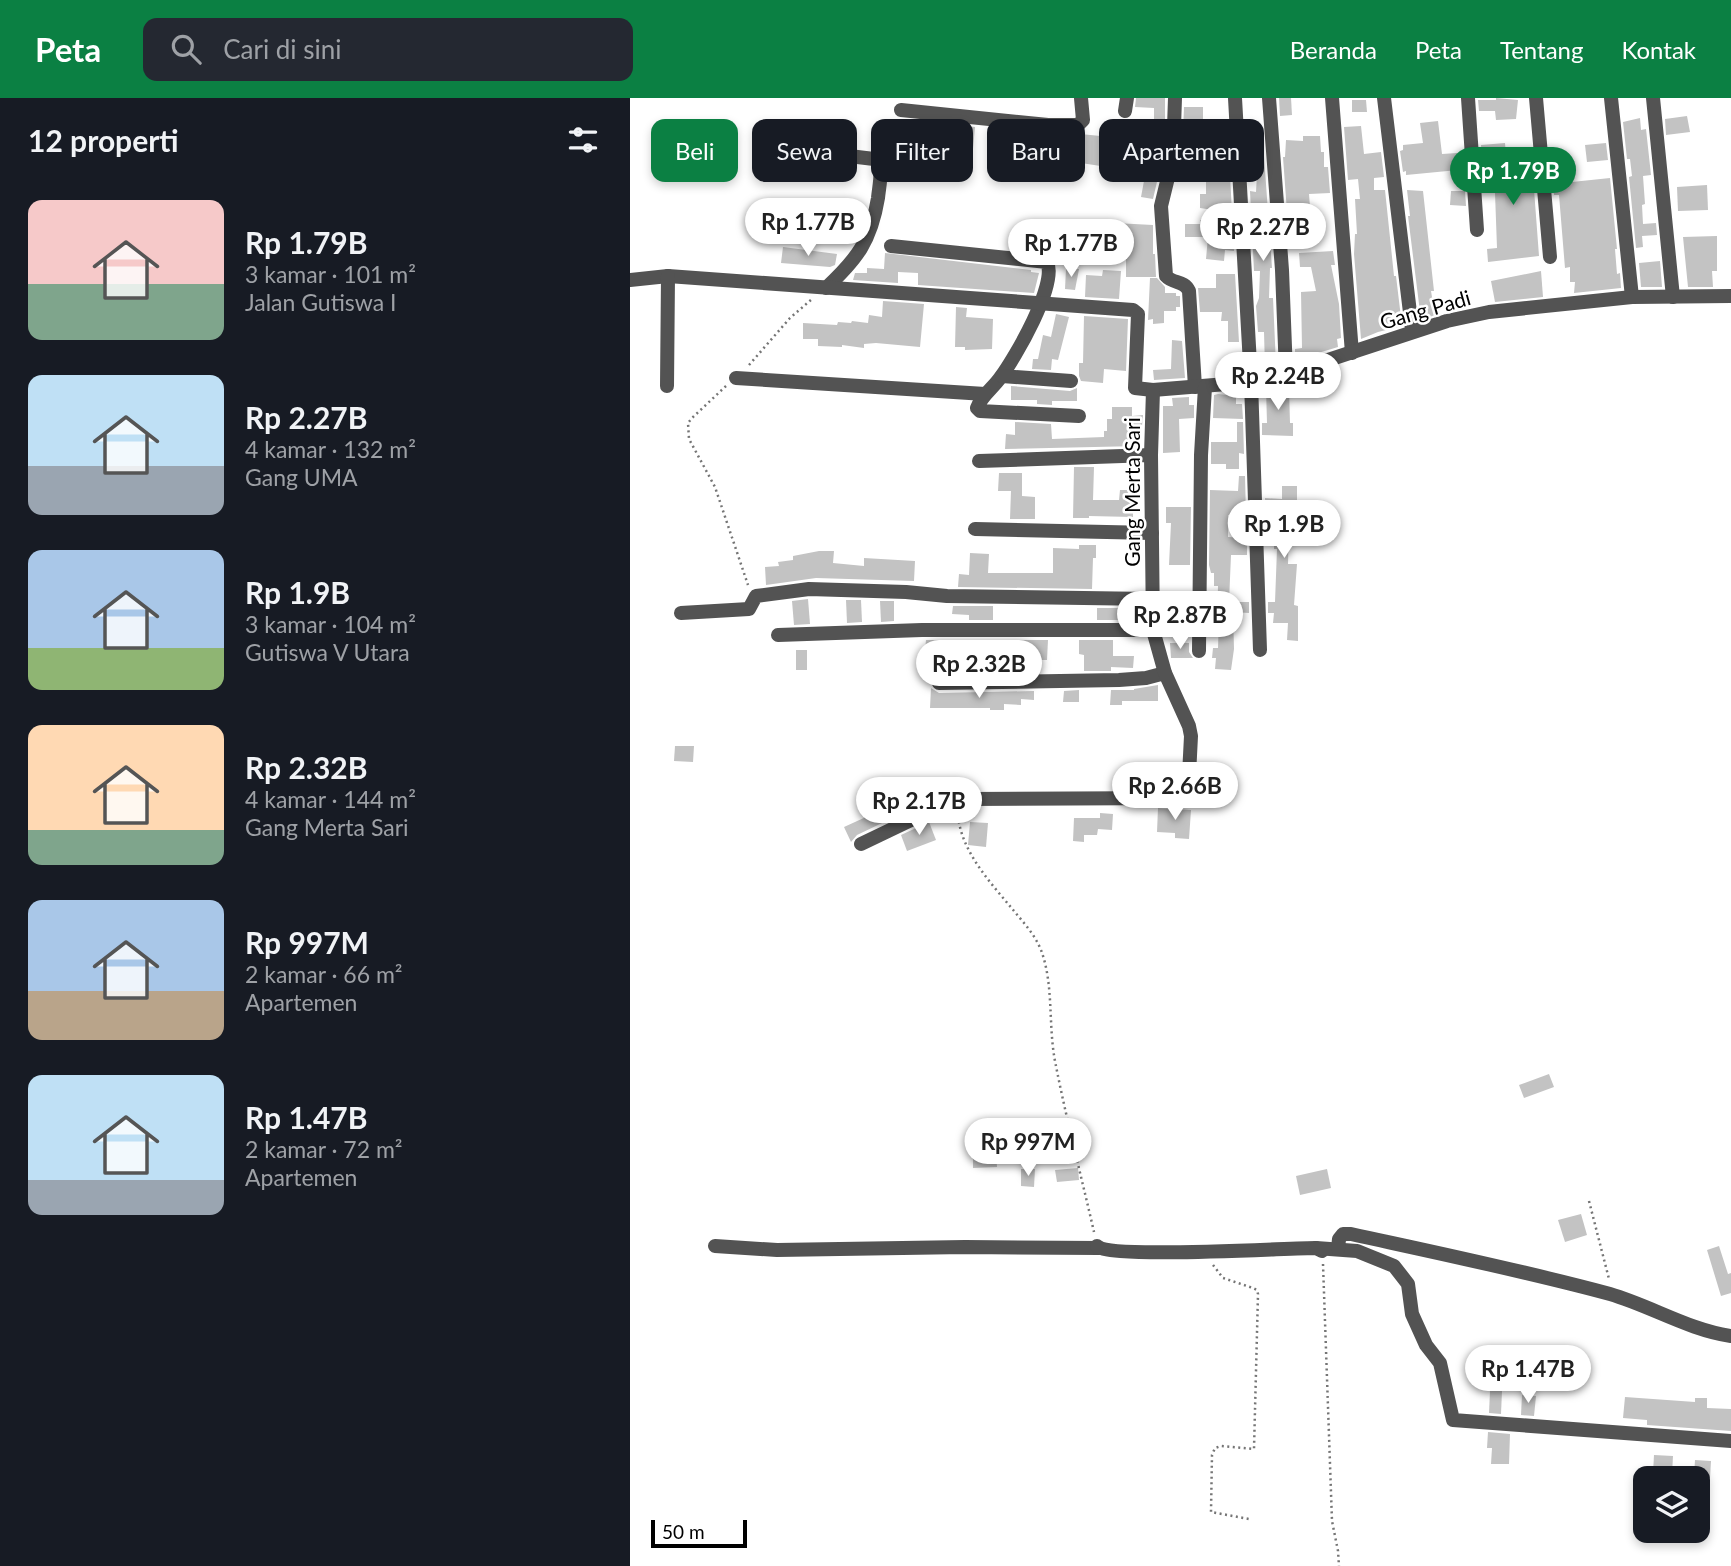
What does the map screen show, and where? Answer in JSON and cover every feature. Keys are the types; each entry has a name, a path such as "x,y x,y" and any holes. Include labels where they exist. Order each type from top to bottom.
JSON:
{"street":[{"path":"901,110 1048,125 1078,125 1083,120 1081,98"},
{"path":"1175,98 1172,157 1161,206 1161,220 1167,276 1169,280 1183,283 1189,291 1200,387 1199,651"},
{"path":"1235,98 1251,382 1259,650"},
{"path":"1269,98 1282,270 1286,373"},
{"path":"1332,98 1352,353"},
{"path":"1384,98 1412,329"},
{"path":"1468,98 1477,230"},
{"path":"1536,98 1550,257"},
{"path":"1611,98 1632,297"},
{"path":"1653,98 1673,297"},
{"path":"826,288 852,262 866,243 876,212 880,164 874,159 857,157"},
{"path":"891,246 1047,262 1050,270 1043,303 1002,376 985,394 977,408 980,411 1079,415"},
{"path":"667,276 667,386"},
{"path":"630,280 667,276 1043,303"},
{"name":"Gang Padi","path":"1043,303 1136,311 1135,388 1153,390 1251,382 1352,353 1457,318 1489,312 1632,297 1731,296"},
{"path":"1002,376 1071,381"},
{"path":"736,378 985,394"},
{"name":"Gang Merta Sari","path":"861,844 934,809 958,801 1044,798 1180,799 1188,795 1191,736 1189,726 1165,673 1153,629 1153,390"},
{"path":"979,461 1151,454"},
{"path":"975,529 1152,533"},
{"path":"681,613 749,609 756,596 809,589 947,596 1151,599"},
{"path":"778,635 922,630 1153,629"},
{"path":"940,683 1119,680 1165,673"},
{"path":"1338,1249 1339,1239 1343,1234 1351,1234 1518,1271 1614,1296 1703,1329 1731,1336"},
{"path":"715,1246 777,1250 1098,1247 1137,1252 1319,1249 1357,1251 1394,1266 1408,1284 1412,1314 1426,1345 1440,1363 1453,1420 1731,1441"}],"path":[{"path":"756,596 751,592 715,487 688,434 688,423 736,378 790,318 826,288"},
{"path":"958,801 959,825 965,845 993,886 1029,928 1042,952 1049,986 1055,1059 1098,1247"},
{"path":"1588,1201 1614,1296"},
{"path":"1319,1249 1332,1521 1339,1566"},
{"path":"1202,1251 1223,1278 1253,1287 1258,1294 1254,1449 1221,1446 1215,1448 1212,1455 1211,1512 1249,1519"}],"building":[{"path":"1136,98 1165,98 1165,119 1154,119 1154,108 1135,107"},
{"path":"1279,98 1291,98 1292,115 1280,116"},
{"path":"1352,100 1366,100 1367,112 1352,112"},
{"path":"1478,100 1518,100 1516,119 1496,120 1495,111 1479,111"},
{"path":"1184,107 1203,107 1203,119 1184,119"},
{"path":"1687,116 1690,132 1666,135 1665,119"},
{"path":"1640,118 1641,130 1646,129 1651,175 1643,176 1643,224 1656,223 1657,235 1642,236 1643,247 1636,248 1629,177 1632,176 1630,159 1627,159 1623,122"},
{"path":"1438,121 1442,154 1457,153 1458,170 1406,175 1406,171 1403,172 1400,151 1403,150 1403,145 1423,143 1420,123"},
{"path":"1361,126 1364,154 1381,152 1384,177 1374,178 1374,190 1385,190 1402,326 1361,339 1354,254 1357,234 1355,199 1360,199 1358,179 1348,180 1344,127"},
{"path":"1085,134 1099,136 1099,166 1085,164"},
{"path":"1303,136 1320,136 1324,167 1328,167 1330,193 1309,194 1311,220 1307,220 1307,226 1288,226 1283,157 1286,140 1303,141"},
{"path":"1505,143 1506,155 1520,153 1521,160 1528,159 1530,176 1533,176 1539,256 1488,262 1487,249 1497,248 1495,193 1502,193 1500,168 1496,168 1495,157 1482,158 1481,145"},
{"path":"1606,143 1608,160 1587,162 1585,145"},
{"path":"1566,153 1567,163 1551,164 1551,154"},
{"path":"1264,156 1272,268 1269,298 1273,298 1276,365 1265,368 1264,332 1258,332 1256,306 1260,271 1254,271 1250,191 1256,192 1257,182 1264,182"},
{"path":"1610,178 1617,274 1620,273 1621,288 1574,293 1575,282 1570,282 1570,267 1565,268 1559,195 1554,195 1553,184"},
{"path":"1144,182 1157,182 1153,199 1141,197"},
{"path":"1206,182 1230,182 1234,251 1225,250 1224,261 1206,259 1208,237 1185,237 1185,224 1200,224 1200,220 1219,220 1220,211 1200,208 1200,194 1206,194"},
{"path":"1707,185 1708,210 1678,211 1677,187"},
{"path":"1407,190 1423,191 1434,291 1431,291 1435,315 1421,320 1408,216"},
{"path":"1451,191 1465,191 1466,206 1450,205"},
{"path":"1115,223 1153,225 1156,277 1126,277 1126,244 1114,244"},
{"path":"1717,236 1717,271 1712,271 1713,287 1688,287 1683,237"},
{"path":"783,247 837,254 835,265 830,267 781,263"},
{"path":"1333,251 1335,265 1331,265 1339,304 1341,338 1337,339 1338,347 1295,360 1295,349 1302,348 1301,292 1316,291 1311,267 1300,267 1299,253"},
{"path":"885,253 1039,273 1034,293 918,285 918,273 898,272 898,283 853,280 855,273 867,273 867,268 884,269"},
{"path":"1660,261 1662,287 1641,287 1639,263"},
{"path":"1066,269 1079,269 1075,290 1065,289"},
{"path":"1103,270 1121,271 1119,299 1085,297 1086,275 1102,276"},
{"path":"1541,271 1543,297 1495,302 1491,281"},
{"path":"1216,274 1235,274 1239,342 1228,342 1228,321 1221,321 1222,312 1200,312 1198,288 1216,288"},
{"path":"1150,278 1157,278 1165,287 1165,293 1176,293 1176,296 1180,296 1180,307 1176,307 1176,311 1164,311 1164,323 1153,324 1153,319 1148,320"},
{"path":"883,301 924,304 920,347 876,343 864,344 864,348 818,346 818,339 803,339 803,323 868,323 869,315 882,317"},
{"path":"956,307 967,308 966,317 993,319 992,349 965,350 965,347 955,347"},
{"path":"1056,314 1069,317 1058,360 1052,359 1051,370 1032,369 1033,359 1038,359 1043,335 1051,337"},
{"path":"1084,316 1128,319 1126,371 1104,369 1103,383 1081,381 1079,376 1079,363 1083,363"},
{"path":"1172,340 1182,341 1185,378 1154,380 1153,370 1171,369"},
{"path":"1284,383 1285,389 1289,389 1293,436 1262,435 1262,423 1267,423 1266,388"},
{"path":"1011,386 1070,391 1077,388 1077,401 1052,401 1052,405 1037,404 1037,400 1011,400"},
{"path":"1214,395 1236,396 1236,404 1242,404 1243,419 1213,418"},
{"path":"1189,397 1189,405 1194,405 1194,418 1179,419 1180,452 1163,453 1163,406 1173,406 1172,398"},
{"path":"1112,407 1132,407 1132,416 1143,415 1142,426 1139,426 1139,446 1005,449 1006,434 1015,435 1015,422 1051,424 1052,439 1104,437 1107,419 1112,419"},
{"path":"1237,422 1243,422 1244,454 1239,453 1239,469 1226,469 1226,464 1211,464 1211,442 1237,442"},
{"path":"1074,467 1094,467 1093,500 1119,500 1120,490 1133,490 1133,517 1073,518"},
{"path":"999,473 1022,473 1022,496 1035,497 1035,519 1010,519 1011,491 998,491"},
{"path":"1239,476 1245,476 1246,515 1228,515 1228,537 1247,538 1247,555 1231,555 1229,602 1249,602 1249,613 1233,612 1234,649 1231,670 1215,669 1216,658 1212,658 1213,648 1218,648 1219,619 1218,586 1214,586 1214,573 1211,573 1209,565 1210,490 1238,491"},
{"path":"1282,486 1297,486 1297,523 1289,523 1288,564 1297,564 1294,605 1298,606 1298,641 1287,640 1288,623 1273,623 1274,613 1268,613 1268,602 1275,602 1277,549 1274,549 1274,523 1266,523 1265,498 1282,499"},
{"path":"1166,507 1191,507 1190,565 1169,565 1171,523 1166,523"},
{"path":"1079,545 1096,545 1092,589 958,587 959,574 969,575 970,553 989,554 988,573 1053,573 1053,548 1079,549"},
{"path":"834,551 833,563 864,566 864,558 915,561 914,581 816,578 766,585 765,567 779,566 778,562 793,560 793,556"},
{"path":"808,599 810,624 794,625 792,601"},
{"path":"846,600 861,600 862,622 847,623"},
{"path":"880,601 894,601 894,621 881,622"},
{"path":"953,606 993,606 993,620 969,620 969,615 952,614"},
{"path":"1097,608 1119,608 1118,620 1097,620"},
{"path":"926,640 945,640 945,657 993,659 993,656 1013,656 1013,672 962,673 962,668 942,668 942,673 931,678 931,672 923,672"},
{"path":"1017,640 1048,640 1047,660 1016,660"},
{"path":"1079,640 1113,640 1113,656 1134,656 1133,668 1111,667 1111,671 1084,671 1084,655 1079,654"},
{"path":"1170,643 1189,643 1189,652 1193,658 1171,658"},
{"path":"796,650 807,650 807,670 796,670"},
{"path":"1158,685 1158,701 1122,701 1122,705 1110,705 1111,690 1134,690"},
{"path":"931,688 939,693 1034,691 1034,700 1021,699 1021,705 1004,704 1004,710 930,708"},
{"path":"1079,690 1079,702 1063,702 1064,691"},
{"path":"675,746 694,746 693,762 674,761"},
{"path":"899,801 903,813 857,835 851,842 844,827 877,812 876,809"},
{"path":"1158,808 1191,810 1189,839 1175,838 1175,833 1157,832"},
{"path":"1100,813 1113,814 1112,830 1098,829 1097,835 1084,835 1084,842 1073,841 1074,818 1100,818"},
{"path":"929,822 936,840 907,851 901,835"},
{"path":"970,822 988,823 986,847 968,845"},
{"path":"1549,1074 1554,1087 1524,1098 1519,1085"},
{"path":"1056,1125 1069,1125 1069,1136 1056,1137"},
{"path":"996,1154 997,1167 973,1168 973,1155"},
{"path":"1078,1168 1079,1180 1057,1182 1055,1170"},
{"path":"1021,1169 1035,1169 1034,1187 1021,1186"},
{"path":"1327,1169 1331,1188 1300,1195 1296,1176"},
{"path":"1581,1214 1587,1235 1565,1242 1558,1220"},
{"path":"1719,1246 1728,1274 1731,1273 1731,1293 1721,1296 1707,1250"},
{"path":"1490,1391 1502,1391 1501,1414 1489,1413"},
{"path":"1522,1395 1536,1396 1534,1416 1521,1415"},
{"path":"1625,1397 1695,1402 1695,1398 1707,1398 1707,1408 1731,1409 1731,1431 1647,1425 1647,1420 1623,1418"},
{"path":"1488,1432 1510,1434 1509,1464 1491,1464 1492,1448 1487,1448"},
{"path":"1654,1455 1673,1456 1672,1466 1653,1466"},
{"path":"1695,1460 1711,1461 1710,1478 1710,1466 1695,1466"}]}
